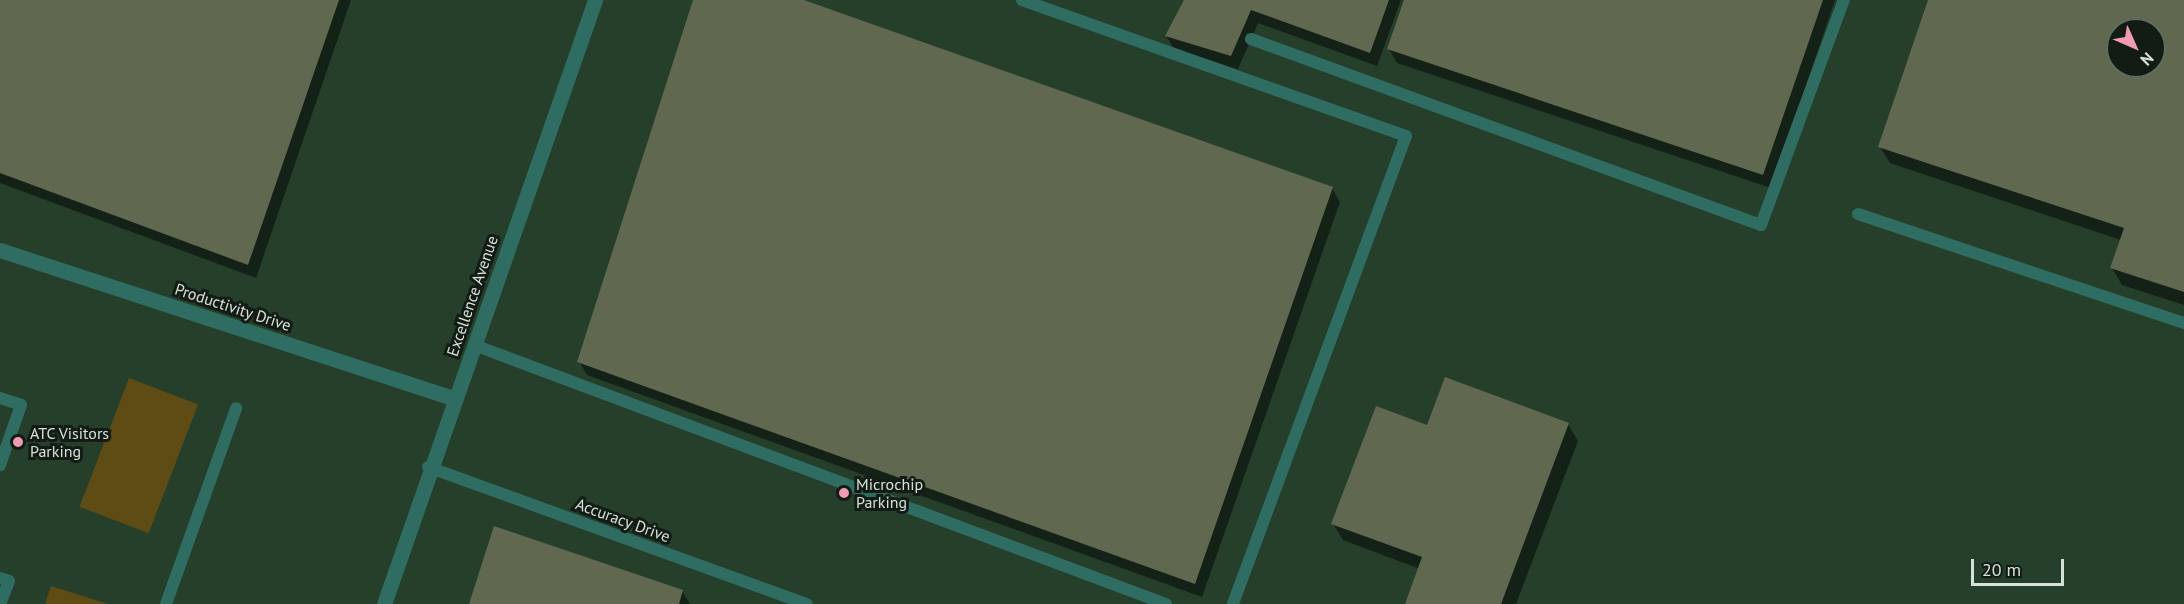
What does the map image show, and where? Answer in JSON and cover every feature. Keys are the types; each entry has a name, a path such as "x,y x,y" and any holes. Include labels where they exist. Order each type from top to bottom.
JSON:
{"street":[{"name":"Excellence Avenue","path":"384,604 428,466 474,345 595,0"},
{"name":"Productivity Drive","path":"0,250 454,398"}],"lane":[{"path":"1022,0 1406,136 1233,604"},
{"path":"1251,39 1761,225 1844,0"},
{"path":"1858,214 2184,323"},
{"path":"474,345 1166,604"},
{"path":"0,398 21,405 0,465"},
{"path":"166,604 236,408"},
{"name":"Accuracy Drive","path":"428,466 803,603"},
{"path":"0,578 9,581 0,604"}],"shaded area":[{"path":"0,0 2184,0 2184,604 0,604"},
{"path":"129,378 198,405 149,533 80,507"},
{"path":"51,586 108,604 45,604"}],"building":[{"path":"0,0 339,0 248,265 0,173"},
{"path":"693,0 804,0 1333,187 1195,584 577,362"},
{"path":"1184,0 1389,0 1370,53 1251,10 1231,56 1165,36"},
{"path":"1404,0 1823,0 1763,175 1387,49"},
{"path":"1928,0 2184,0 2184,292 2110,268 2124,228 1878,147"},
{"path":"1445,377 1569,423 1501,604 1405,604 1422,557 1331,524 1376,406 1427,425"},
{"path":"494,526 683,590 679,604 469,604"}],"place":[{"name":"ATC Visitors Parking","path":"18,442"},
{"name":"Microchip Parking","path":"844,493"}]}
